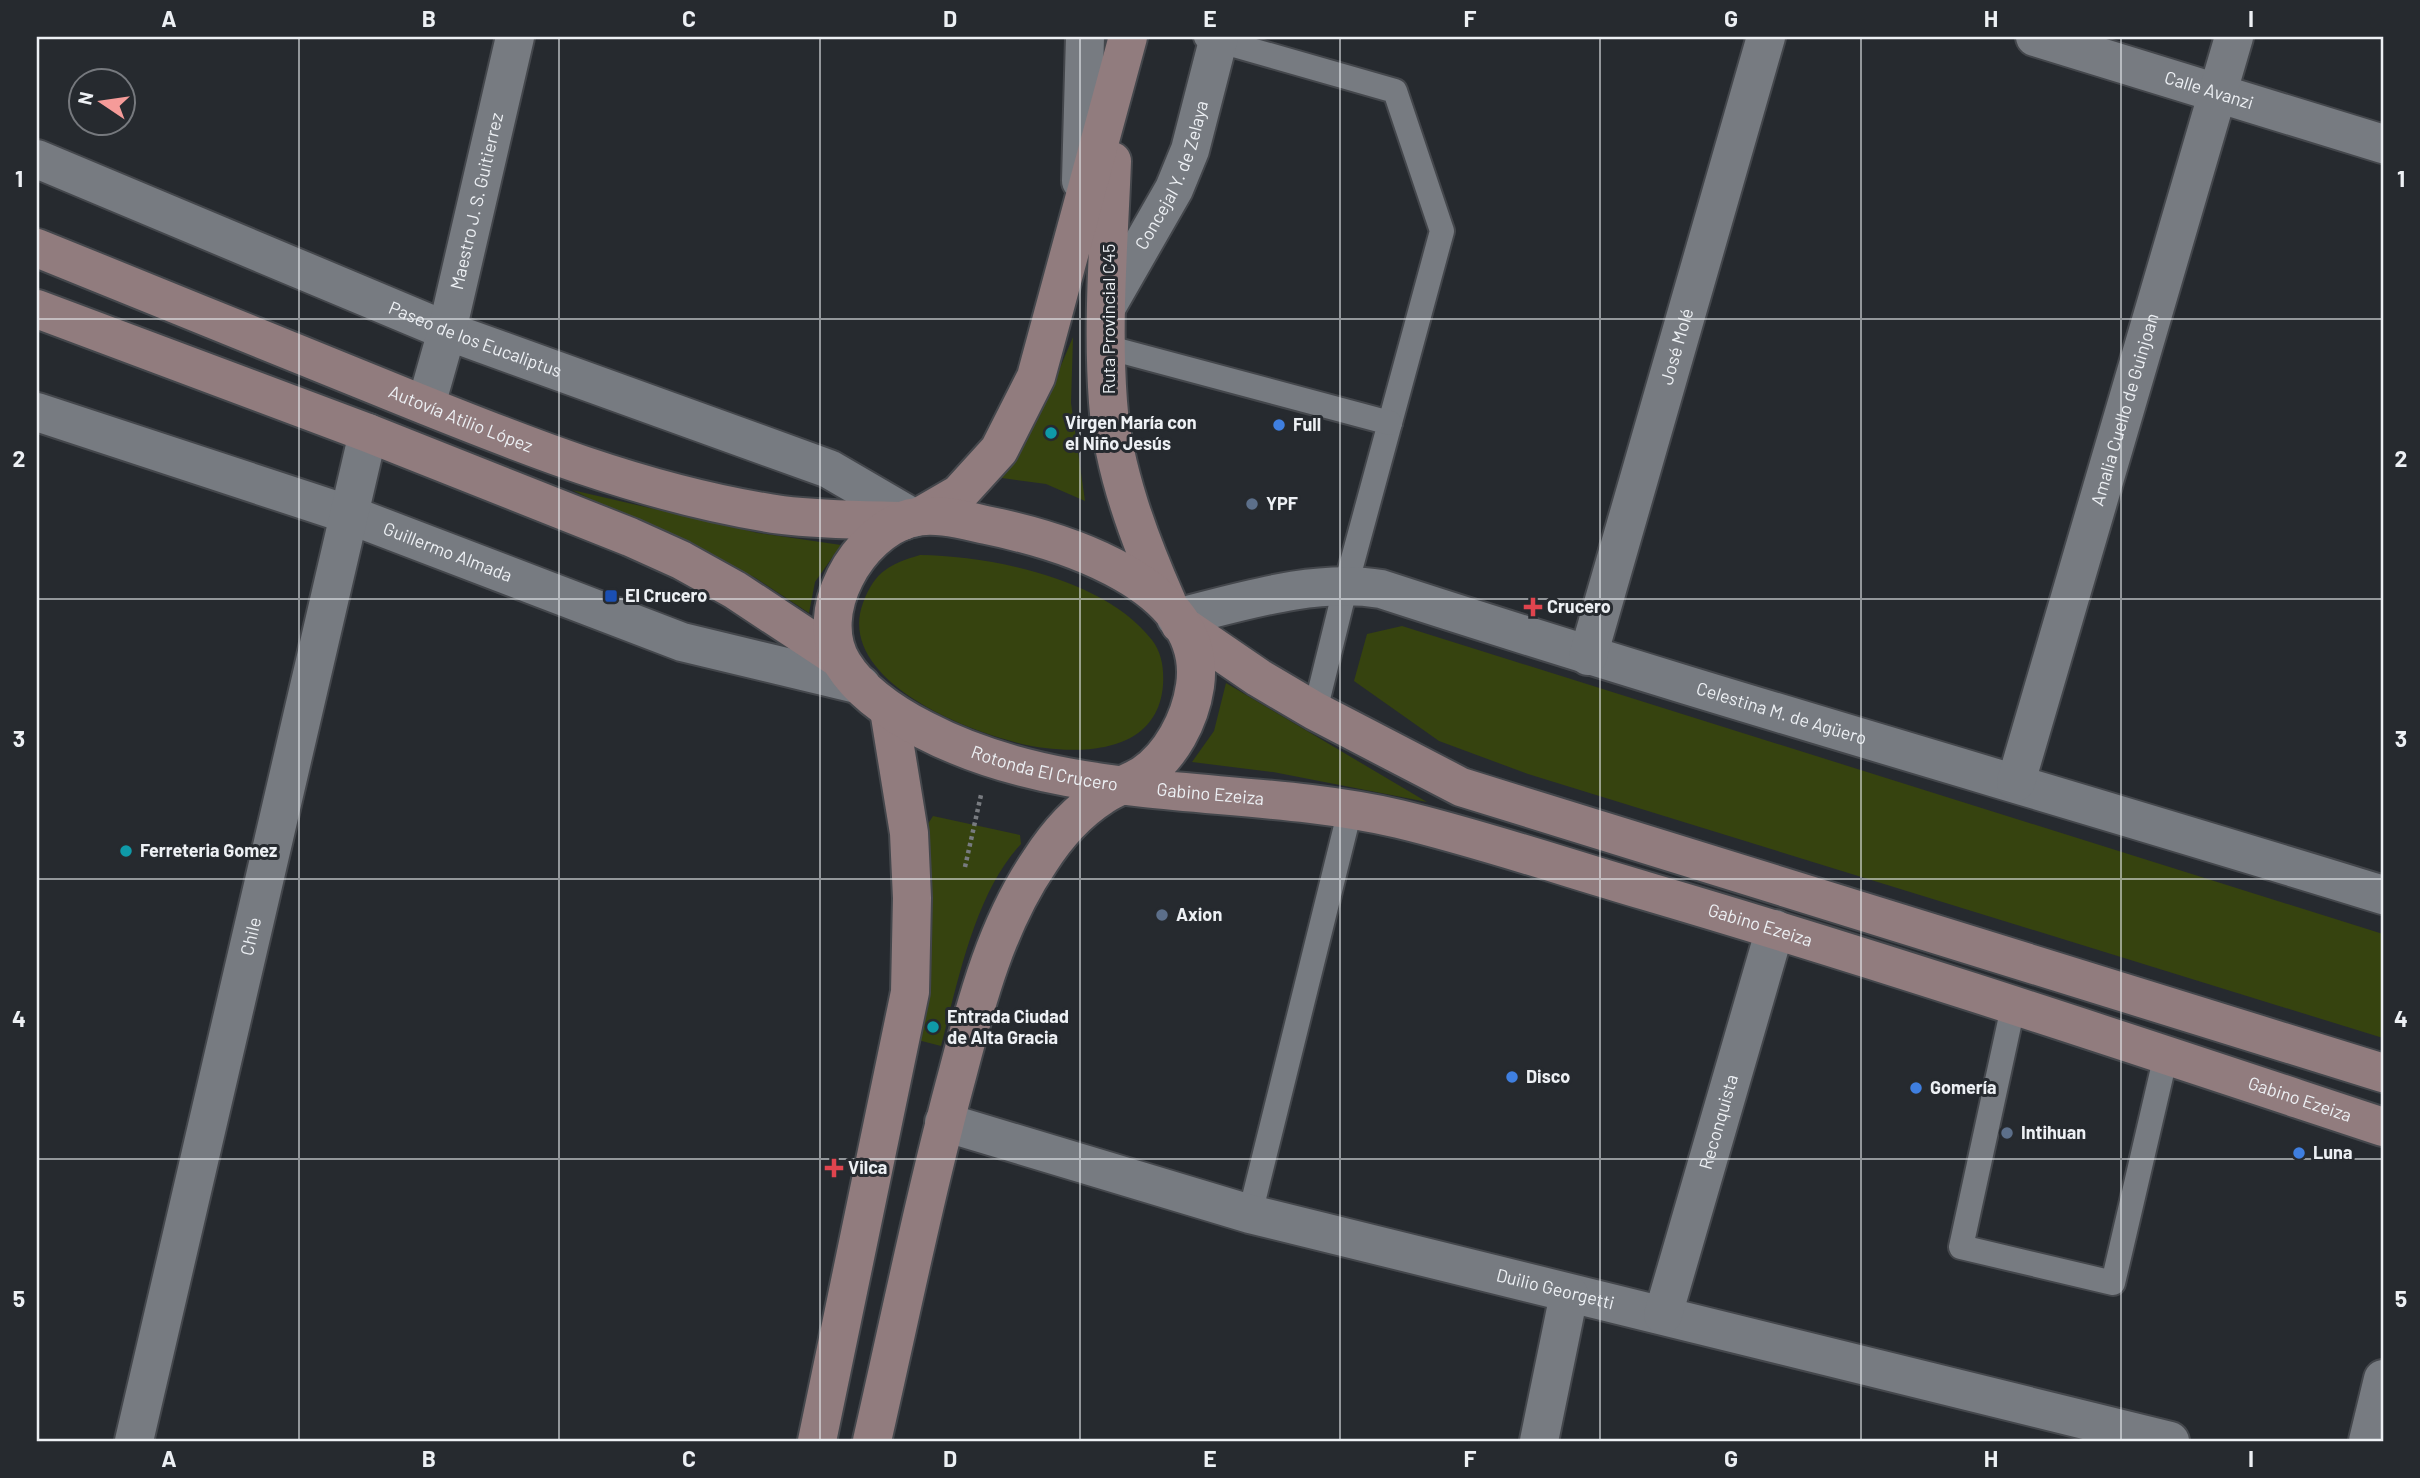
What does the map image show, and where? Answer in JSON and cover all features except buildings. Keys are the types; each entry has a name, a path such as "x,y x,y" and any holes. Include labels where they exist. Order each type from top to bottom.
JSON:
{"main road":[{"name":"Ruta Provincial C45","path":"913,518 959,494 999,450 1036,377 1114,99 1128,37"},
{"name":"Ruta Provincial C45","path":"1114,99 1106,347 1108,405 1123,480 1147,557 1176,618"},
{"name":"Autovía Atilio López","path":"37,248 426,405 597,470 719,502 821,519 913,518"},
{"path":"37,309 368,433 580,516 681,560 735,590 849,671"},
{"name":"Rotonda El Crucero","path":"849,671 889,710 956,745 1056,774 1124,784 1150,770 1168,753 1191,703 1196,672 1188,642 1176,618 1150,590 1131,577 1079,551 1015,531 953,518 913,518"},
{"path":"849,671 834,618 846,576 873,539 913,518"},
{"path":"1176,618 1259,678 1315,711 1461,787 2383,1073"},
{"path":"817,1441 910,992 912,910 909,833 889,710"},
{"path":"872,1441 944,1122 978,999 1016,900 1040,860 1066,826 1107,792 1124,784"},
{"name":"Gabino Ezeiza","path":"1124,784 1259,797 1401,820 1775,929 2383,1127"}],"street":[{"name":"Maestro J. S. Guitierrez","path":"426,405 447,331 515,37"},
{"path":"1078,229 1085,37"},
{"name":"José Molé","path":"1588,656 1766,37"},
{"name":"Calle Avanzi","path":"2035,37 2218,90 2383,144"},
{"name":"Amalia Cuello de Guinjoan","path":"2016,782 2234,37"},
{"name":"Concejal Y. de Zelaya","path":"1107,306 1126,276 1190,150 1214,38"},
{"name":"Paseo de los Eucaliptus","path":"37,159 447,331 829,469 913,518"},
{"name":"Guillermo Almada","path":"37,412 350,515 682,642 849,671"},
{"name":"Chile","path":"134,1441 368,433"},
{"name":"Celestina M. de Agüero","path":"1176,618 1238,603 1346,585 1381,589 1588,656 2016,782 2383,895"},
{"name":"Reconquista","path":"1662,1315 1775,929"},
{"name":"Duilio Georgetti","path":"944,1122 1250,1214 2170,1441"},
{"path":"1539,1441 1569,1294"},
{"path":"2368,1441 2383,1379"}],"lane":[{"path":"1214,38 1395,91 1442,231 1346,585 1315,711"},
{"path":"1106,347 1390,423"},
{"path":"1250,1214 1350,810"},
{"path":"2013,1007 1961,1247 2113,1283 2166,1055"}],"path":[{"path":"965,867 990,757"}],"green space":[{"path":"1073,337 1071,403 1085,501 1046,484 995,477 1040,415"},
{"path":"572,490 758,533 841,545 815,582 809,613 754,577"},
{"path":"920,555 980,560 1046,575 1106,601 1132,619 1152,640 1162,661 1163,685 1159,706 1149,722 1136,734 1103,747 1083,750 1045,748 987,734 953,720 920,703 892,683 870,659 860,632 863,603 873,583 885,570"},
{"path":"1402,626 2383,934 2383,1038 1528,774 1439,741 1354,681 1367,634"},
{"path":"1226,683 1427,802 1273,772 1192,762 1214,731"},
{"path":"933,816 1020,835 1021,844 991,887 980,912 962,966 941,1046 914,1039 931,892 926,827"}],"place":[{"name":"Full","path":"1279,425"},
{"name":"Virgen María con el Niño Jesús","path":"1051,433"},
{"name":"YPF","path":"1252,504"},
{"name":"El Crucero","path":"611,596"},
{"name":"Crucero","path":"1533,607"},
{"name":"Ferreteria Gomez","path":"126,851"},
{"name":"Axion","path":"1162,915"},
{"name":"Entrada Ciudad de Alta Gracia","path":"933,1027"},
{"name":"Disco","path":"1512,1077"},
{"name":"Gomería","path":"1916,1088"},
{"name":"Intihuan","path":"2007,1133"},
{"name":"Luna","path":"2299,1153"},
{"name":"Vilca","path":"834,1168"}]}
